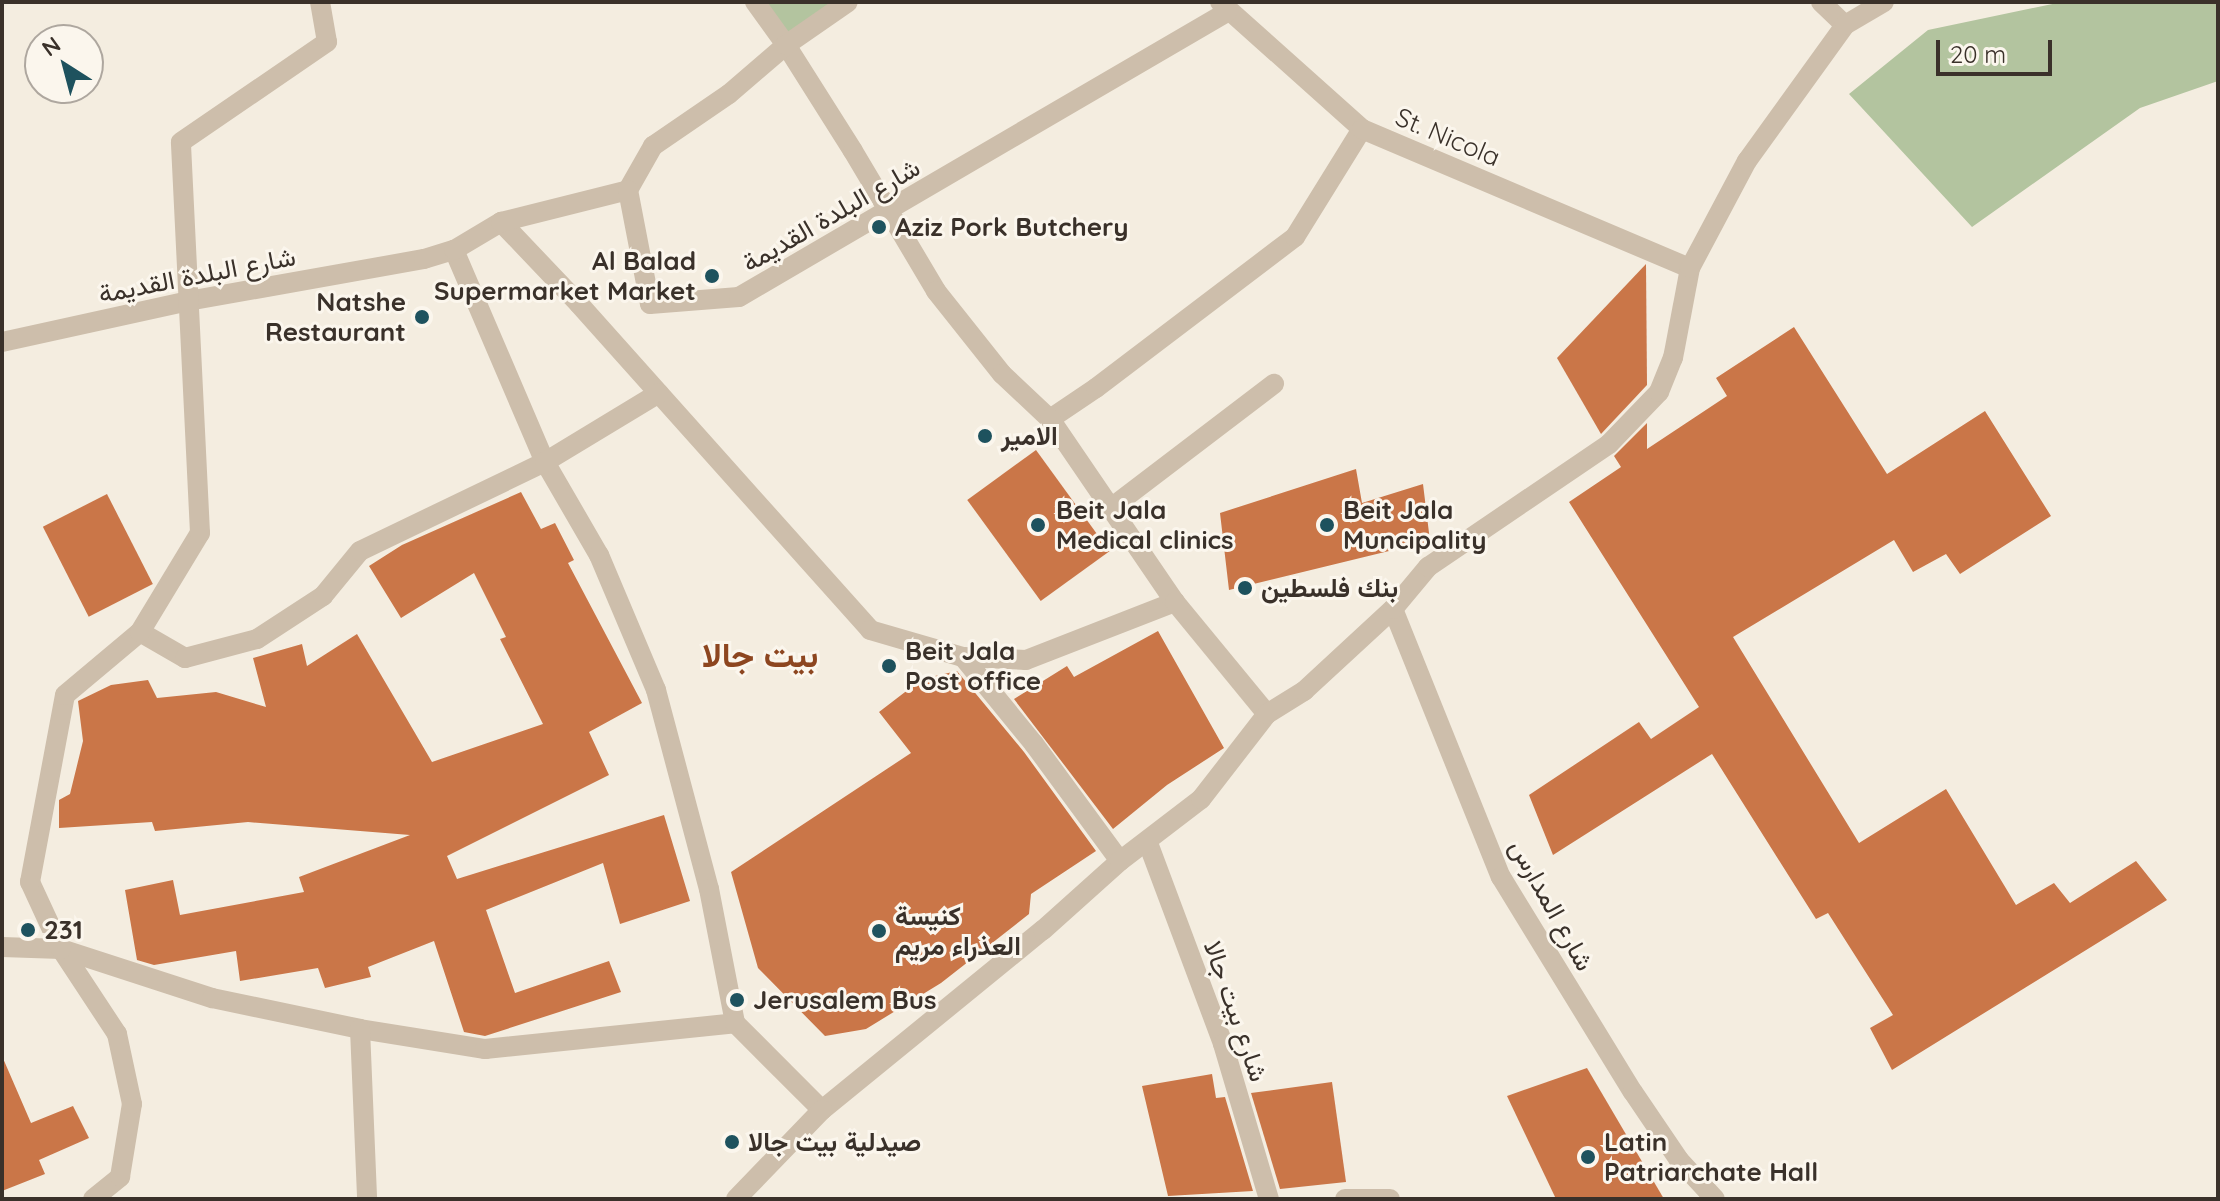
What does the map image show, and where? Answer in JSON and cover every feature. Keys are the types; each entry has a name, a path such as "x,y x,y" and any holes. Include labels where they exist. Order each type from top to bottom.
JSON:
{"street":[{"path":"93,1199 120,1177 132,1104 117,1034 61,949 30,882 65,695 140,632 200,533 181,142 327,42 320,2"},
{"path":"755,2 786,45 890,211 936,291 1002,374 1050,419 1175,602 1267,714"},
{"path":"628,190 653,146 729,94 786,45 848,2"},
{"path":"1821,2 1845,25"},
{"path":"736,1199 822,1110 1043,930 1120,861 1148,843 1201,799 1267,714 1304,691 1393,609 1428,567 1609,444 1659,392 1673,358 1690,268 1747,161 1845,25 1884,2"},
{"name":"شارع البلدة القديمة","path":"2,342 188,301 454,250 501,222 628,190 650,304 739,297 890,211 1223,7"},
{"name":"St. Nicola","path":"1223,7 1362,129 1690,268"},
{"path":"1050,419 1096,388 1295,237 1362,129"},
{"path":"501,222 659,393 870,630 963,657 1026,660 1175,602"},
{"path":"454,250 545,462 599,555 656,690 709,889 735,1023 822,1110"},
{"path":"1111,508 1274,384"},
{"path":"140,632 185,658 257,639 323,596 360,551 545,462 659,393"},
{"name":"شارع المدارس","path":"1393,609 1501,877 1633,1092 1679,1160 1715,1199"},
{"path":"963,657 1054,769 1120,861"},
{"name":"شارع بيت جالا","path":"1148,843 1223,1044 1269,1199"},
{"path":"2,947 61,949 212,998 360,1029 485,1049 735,1023"},
{"path":"360,1029 367,1199"},
{"path":"1345,1199 1390,1199"}],"green space":[{"path":"755,2 848,2 786,45"},
{"path":"2062,2 2218,2 2218,81 2140,108 1972,227 1849,94 1928,30"}],"building":[{"path":"1646,264 1647,385 1601,434 1557,358"},
{"path":"1794,327 1887,474 1985,411 2051,516 1960,574 1946,554 1913,572 1894,540 1733,637 1859,843 1946,789 2016,905 2054,883 2070,903 2136,861 2167,900 1892,1070 1870,1028 1893,1015 1828,913 1816,919 1712,754 1553,855 1529,795 1639,722 1651,739 1699,707 1569,502 1621,467 1614,456 1647,423 1647,449 1727,396 1716,378"},
{"name":"Beit Jala Medical clinics","path":"1036,450 1109,551 1041,601 967,500"},
{"path":"1356,469 1362,503 1423,484 1430,541 1229,590 1220,513"},
{"path":"521,492 541,529 555,523 574,560 568,563 642,703 589,732 609,775 447,856 457,879 664,815 690,901 620,924 603,863 486,910 515,993 609,961 621,992 485,1036 464,1032 434,941 368,967 371,977 325,988 318,968 240,981 236,951 154,965 137,960 125,890 173,880 180,915 304,892 299,877 410,835 248,822 155,831 152,822 59,828 59,800 70,794 83,741 78,701 111,685 148,680 157,698 216,692 266,707 253,658 302,644 307,666 357,634 432,762 543,724 500,639 506,637 474,573 401,618 369,566 402,545"},
{"path":"107,494 153,584 89,617 43,527"},
{"path":"1158,631 1224,748 1167,785 1113,829 1014,699 1067,666 1074,677"},
{"path":"957,671 1024,752 1096,851 1031,894 1029,914 941,983 866,1029 825,1036 758,968 731,872 911,753 879,712 922,679"},
{"path":"2,1056 31,1123 73,1106 89,1138 39,1160 45,1174 2,1191"},
{"name":"Latin Patriarchate Hall","path":"1587,1068 1664,1199 1556,1199 1507,1096"},
{"path":"1212,1074 1216,1098 1225,1097 1253,1191 1168,1196 1142,1086"},
{"path":"1332,1082 1346,1182 1280,1189 1251,1093"}],"place":[{"name":"Aziz Pork Butchery","path":"879,227"},
{"name":"Al Balad Supermarket Market","path":"712,276"},
{"name":"Natshe Restaurant","path":"422,317"},
{"name":"الامير","path":"985,436"},
{"name":"Beit Jala Medical clinics","path":"1038,525"},
{"name":"Beit Jala Muncipality","path":"1327,525"},
{"name":"بنك فلسطين","path":"1245,588"},
{"name":"Beit Jala Post office","path":"889,666"},
{"name":"231","path":"28,930"},
{"name":"كنيسة العذراء مريم","path":"879,931"},
{"name":"Jerusalem Bus","path":"737,1000"},
{"name":"صيدلية بيت جالا","path":"732,1142"},
{"name":"Latin Patriarchate Hall","path":"1588,1157"}],"district":[{"name":"بيت جالا","path":"760,655"}]}
